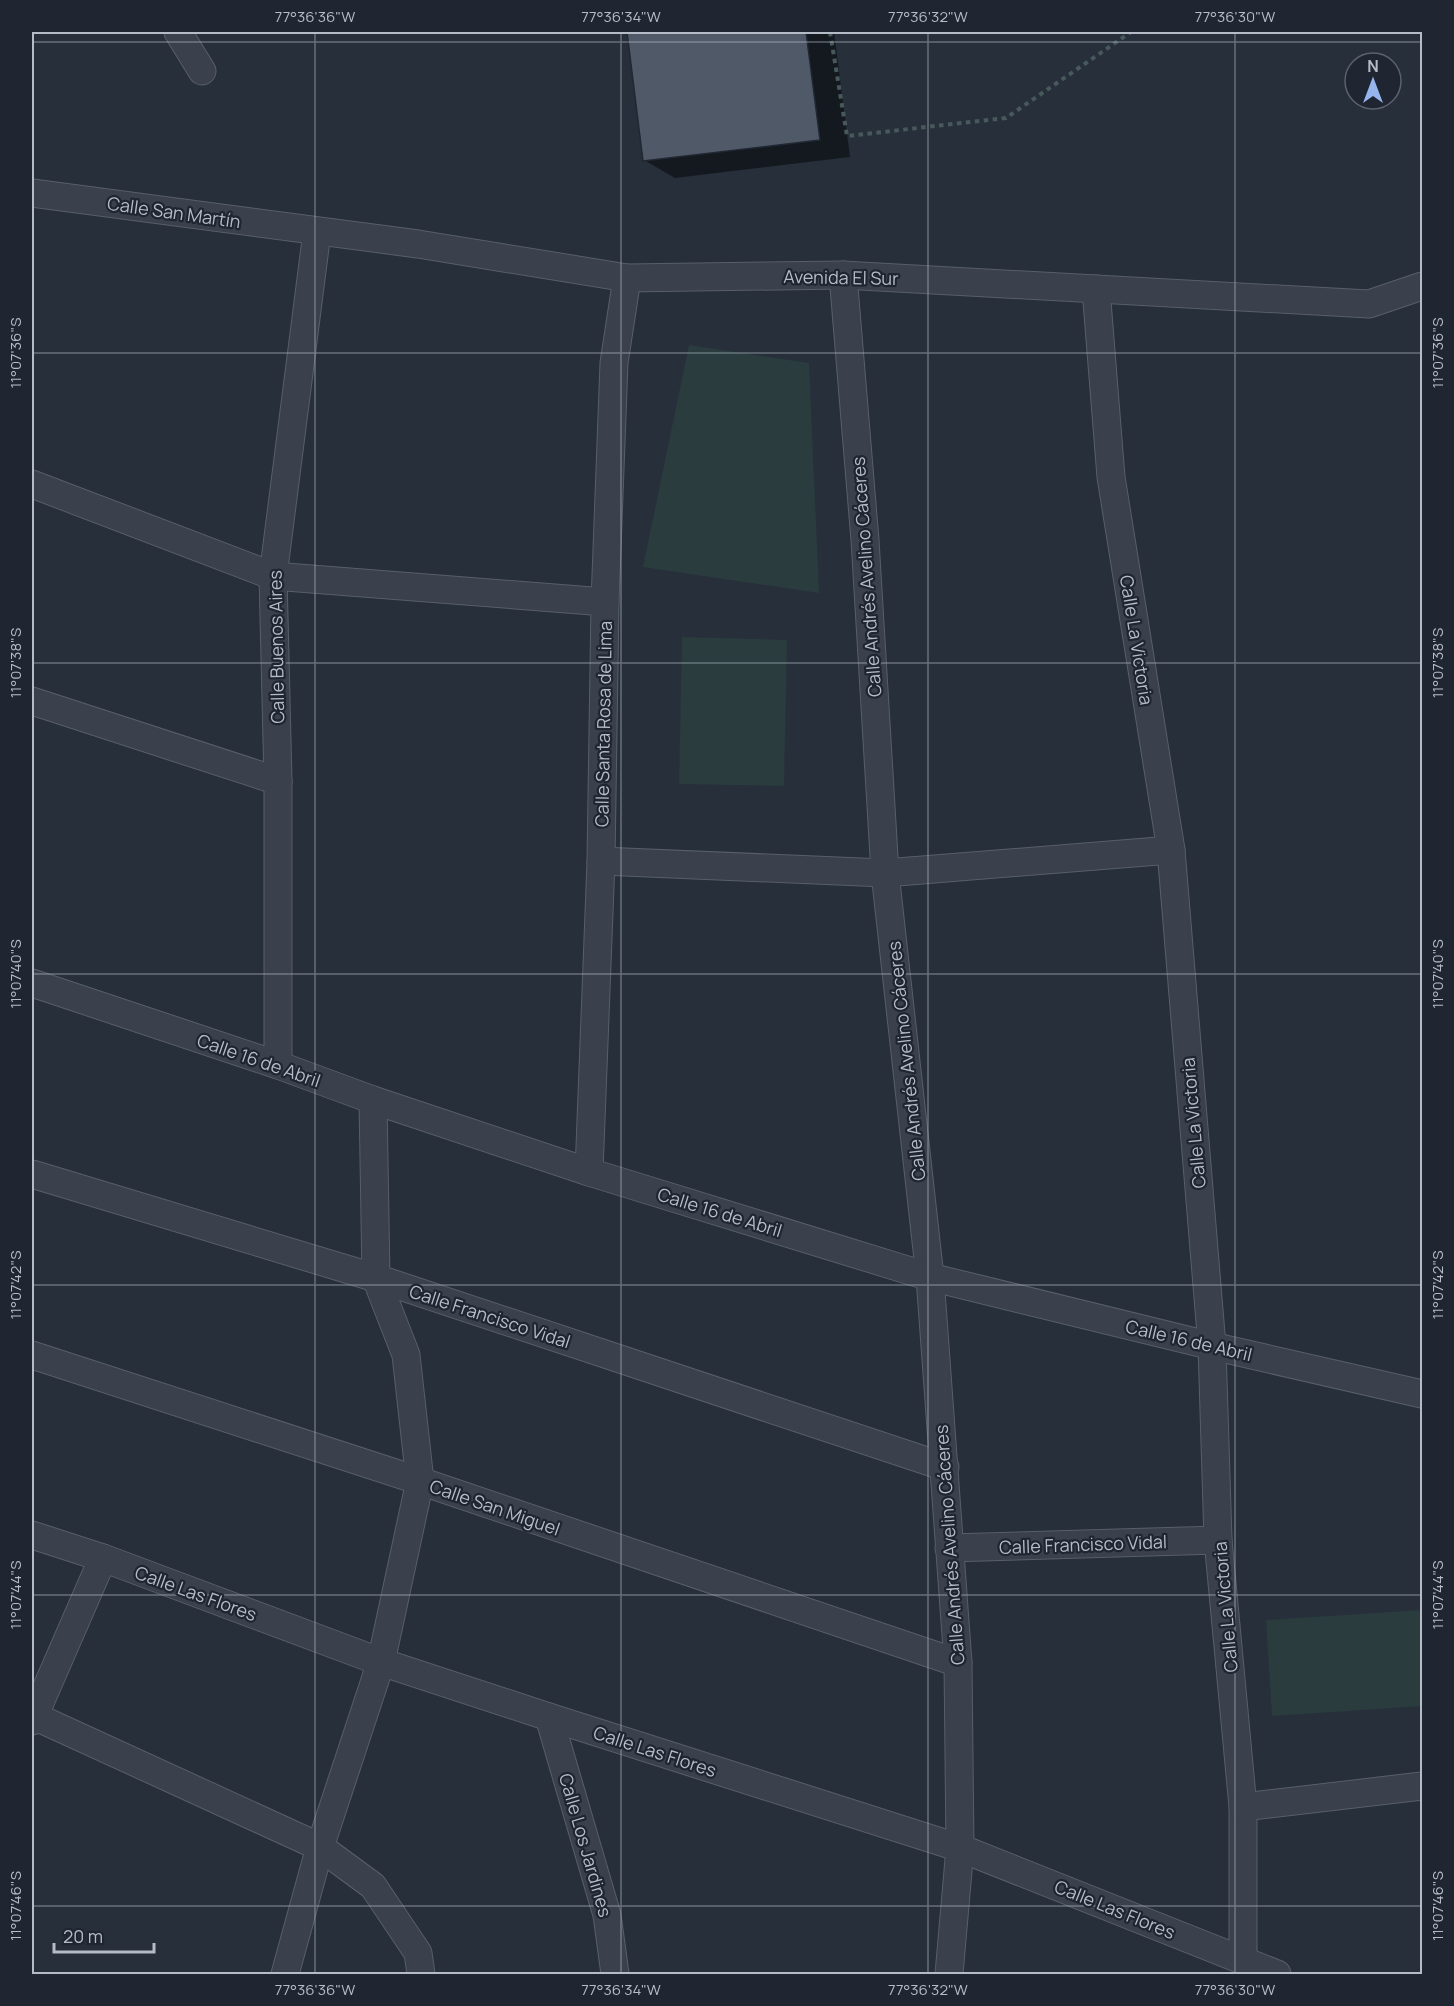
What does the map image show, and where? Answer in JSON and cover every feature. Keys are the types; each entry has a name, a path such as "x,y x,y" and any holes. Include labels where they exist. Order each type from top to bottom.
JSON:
{"street":[{"path":"178,32 202,71"},
{"name":"Calle San Martín","path":"32,193 317,232"},
{"name":"Avenida El Sur","path":"317,232 418,244 627,278 843,275 1369,304 1422,286"},
{"name":"Calle Buenos Aires","path":"278,1065 278,781 273,576 317,232"},
{"name":"Calle Andrés Avelino Cáceres","path":"843,275 865,540 885,873 930,1277 945,1467 957,1663 960,1848 949,1974"},
{"name":"Calle Santa Rosa de Lima","path":"589,1172 601,861 605,602 614,363 627,278"},
{"name":"Calle La Victoria","path":"1096,289 1110,477 1171,850 1212,1346 1218,1540 1243,1807 1243,1961"},
{"path":"32,484 273,576 605,602"},
{"path":"32,701 278,781"},
{"path":"601,861 885,873 1171,850"},
{"name":"Calle 16 de Abril","path":"32,983 278,1065 373,1101 589,1172 930,1277 1212,1346 1422,1394"},
{"path":"285,1974 320,1847 381,1662 420,1481 406,1355 376,1278 373,1101"},
{"name":"Calle Francisco Vidal","path":"32,1174 376,1278 945,1467"},
{"name":"Calle San Miguel","path":"32,1354 420,1481 957,1663"},
{"name":"Calle Las Flores","path":"32,1535 102,1558 381,1662 960,1848 1277,1974"},
{"name":"Calle Francisco Vidal","path":"949,1548 1218,1540"},
{"path":"102,1558 33,1718 320,1847 373,1886 418,1953 421,1974"},
{"name":"Calle Los Jardines","path":"549,1717 607,1915 615,1974"},
{"path":"1243,1807 1422,1786"}],"path":[{"path":"830,32 846,136 1006,118 1131,32"}],"shaded area":[{"path":"689,345 809,363 819,593 643,567"},
{"path":"682,637 787,640 784,786 679,784"},
{"path":"1422,1610 1422,1706 1272,1716 1266,1620"}],"building":[{"path":"627,32 806,32 820,140 643,161"}]}
